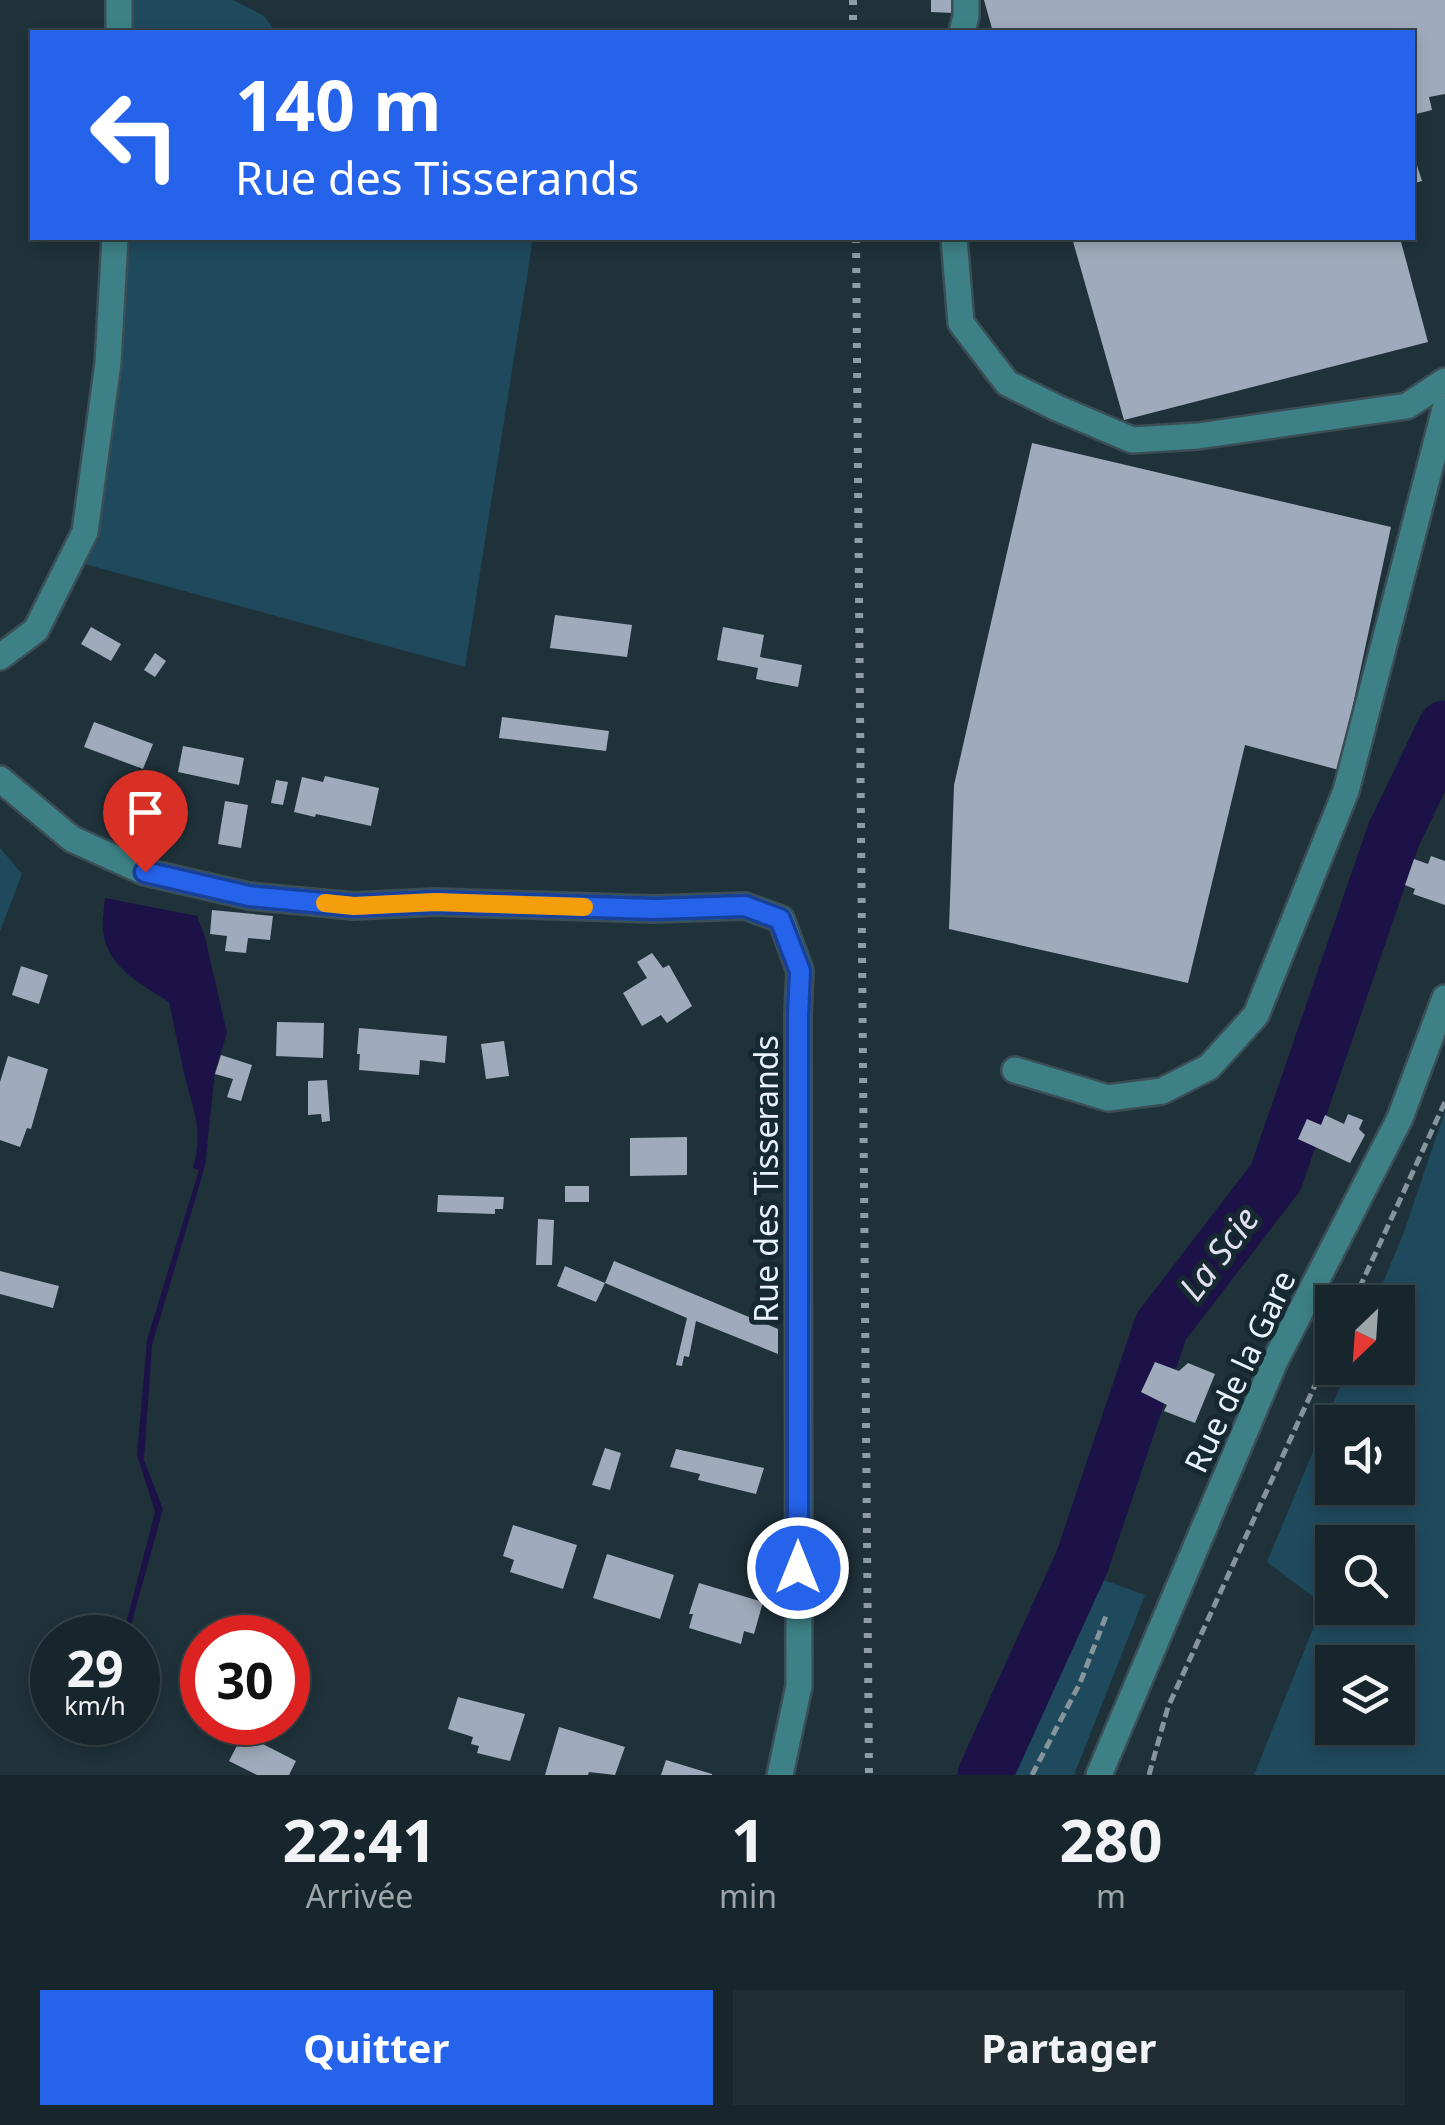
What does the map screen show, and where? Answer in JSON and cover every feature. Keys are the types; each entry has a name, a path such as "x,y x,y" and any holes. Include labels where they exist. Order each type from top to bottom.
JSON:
{"street":[{"path":"118,0 119,30"},
{"path":"962,30 966,0"},
{"path":"0,657 36,630 85,532 108,363 115,240"},
{"path":"954,240 961,323 1007,383 1132,440 1198,436 1407,406 1445,382"},
{"path":"1015,1070 1108,1098 1162,1091 1210,1067 1256,1015 1346,792 1445,409"},
{"name":"Rue des Tisserands","path":"0,779 72,839 145,872 249,896 354,906 435,902 654,909 745,906 780,919 800,971 799,1686 780,1775"},
{"name":"Rue de la Gare","path":"1099,1775 1275,1361 1400,1118 1445,998"}],"path":[{"path":"1361,1285 1445,1102"},
{"path":"1148,1775 1168,1707 1315,1385"},
{"path":"1032,1775 1080,1683 1106,1616"}],"shaded area":[{"path":"133,0 233,0 264,16 274,30 130,30"},
{"path":"109,240 533,240 465,667 77,562"},
{"path":"0,848 22,874 0,931"},
{"path":"105,898 197,916 227,1033 215,1071 205,1166 152,1345 144,1460 163,1509 134,1615 128,1615 155,1512 137,1455 147,1340 199,1170 193,1168 198,1142 169,1002 127,974 111,955 103,919"},
{"path":"1445,1111 1445,1775 1254,1775 1315,1624 1415,1625 1415,1525 1315,1525 1315,1598 1267,1562 1315,1447 1315,1505 1415,1505 1415,1405 1333,1405 1341,1385 1415,1385 1415,1285 1382,1285"},
{"path":"1090,1575 1145,1595 1074,1775 999,1775 1018,1719"}],"building":[{"path":"931,0 954,0 954,13 931,12"},
{"path":"984,0 1445,0 1445,94 1429,97 1432,110 1415,114 1415,30 992,30"},
{"path":"1415,159 1422,181 1415,183"},
{"path":"1073,240 1401,240 1428,342 1124,420"},
{"path":"1032,443 1391,527 1339,770 1245,745 1188,983 949,929 954,785"},
{"path":"555,615 632,625 627,657 550,648"},
{"path":"91,627 121,644 111,661 81,644"},
{"path":"723,627 764,635 760,657 802,665 798,687 756,679 758,668 717,660"},
{"path":"155,653 166,661 155,677 144,670"},
{"path":"502,717 609,731 606,751 499,738"},
{"path":"94,722 153,744 143,769 84,747"},
{"path":"183,746 244,758 239,785 178,772"},
{"path":"325,776 379,788 371,826 294,812 302,777 323,782"},
{"path":"276,780 288,782 283,805 271,803"},
{"path":"225,801 248,805 241,848 218,844"},
{"path":"1431,856 1445,861 1445,905 1413,894 1415,889 1405,885 1414,859 1428,864"},
{"path":"212,910 273,916 270,940 248,938 246,953 225,951 227,936 210,934"},
{"path":"652,953 663,968 669,965 692,1006 667,1023 661,1015 642,1026 623,993 647,978 637,962"},
{"path":"21,966 48,975 39,1004 12,995"},
{"path":"277,1022 324,1023 323,1058 276,1056"},
{"path":"359,1028 447,1036 445,1063 420,1060 419,1075 359,1070"},
{"path":"504,1041 509,1076 486,1079 481,1044"},
{"path":"221,1055 252,1065 241,1101 227,1097 233,1079 215,1074"},
{"path":"8,1056 48,1069 31,1129 27,1128 20,1147 0,1140 0,1082"},
{"path":"327,1080 330,1121 322,1122 321,1114 308,1115 308,1081"},
{"path":"1348,1114 1363,1120 1359,1129 1365,1135 1350,1163 1298,1139 1307,1119 1321,1125 1325,1115 1344,1124"},
{"path":"687,1137 687,1175 630,1176 630,1138"},
{"path":"565,1186 589,1186 589,1202 565,1202"},
{"path":"438,1195 504,1197 503,1209 495,1209 495,1214 437,1212"},
{"path":"538,1219 554,1220 552,1265 536,1265"},
{"path":"614,1261 778,1329 778,1354 696,1321 689,1357 684,1356 682,1366 676,1365 687,1318 605,1283"},
{"path":"565,1266 605,1283 596,1302 557,1286"},
{"path":"0,1271 59,1286 53,1308 0,1294"},
{"path":"1155,1362 1179,1371 1188,1363 1215,1374 1195,1423 1164,1411 1167,1405 1141,1392"},
{"path":"605,1448 621,1453 610,1490 592,1485"},
{"path":"676,1449 764,1468 756,1494 698,1480 700,1474 670,1467"},
{"path":"513,1525 577,1545 563,1589 510,1572 514,1560 503,1556"},
{"path":"607,1554 674,1575 660,1619 593,1598"},
{"path":"699,1583 763,1602 754,1634 744,1631 741,1644 689,1628 693,1614 689,1614"},
{"path":"458,1697 525,1714 510,1761 477,1753 479,1746 471,1744 473,1737 448,1729"},
{"path":"559,1727 625,1747 615,1775 545,1775"},
{"path":"237,1745 265,1745 296,1761 289,1775 257,1775 229,1761"},
{"path":"666,1760 712,1774 712,1775 661,1775"}],"waterway":[{"name":"La Scie","path":"985,1775 1082,1562 1161,1327 1276,1177 1394,834 1445,728"}],"railway":[{"path":"853,0 853,30"},
{"path":"856,240 869,1775"}],"slow traffic":[{"path":"325,903 584,907"}],"route":[{"path":"145,872 249,896 354,906 435,902 654,909 745,906 780,919 800,971 798,1568"}]}
